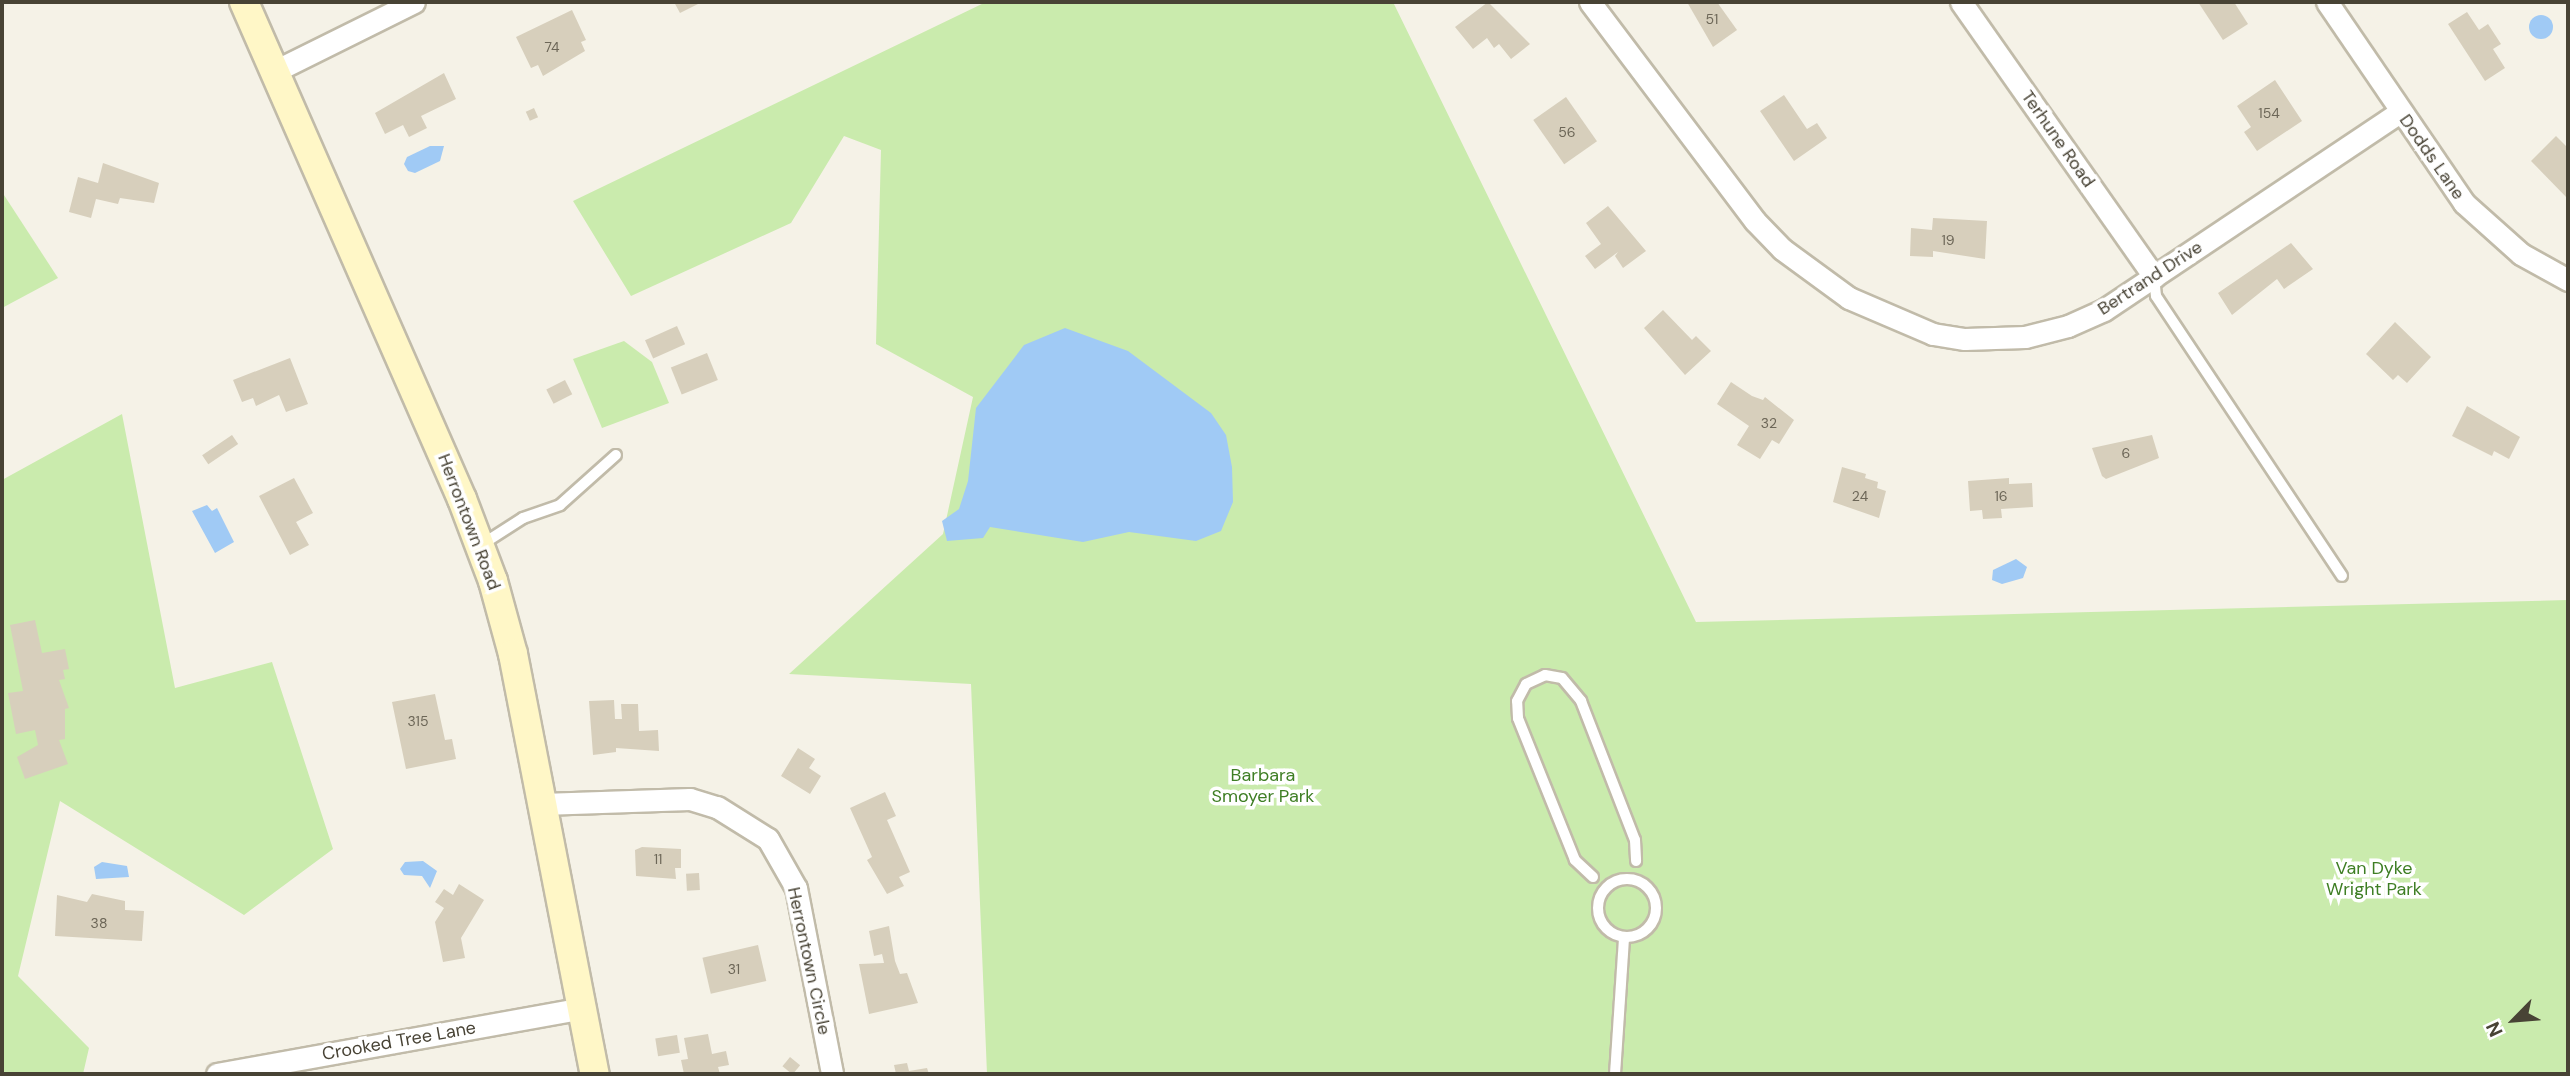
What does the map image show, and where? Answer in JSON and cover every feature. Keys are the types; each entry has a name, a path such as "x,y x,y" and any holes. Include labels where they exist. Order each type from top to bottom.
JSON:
{"street":[{"name":"Herrontown Road","path":"244,2 481,545 513,654 595,1074"},
{"path":"275,71 414,2"},
{"name":"Bertrand Drive","path":"1590,2 1755,221 1817,277 1879,313 1933,334 1965,339 2025,337 2104,310 2400,112"},
{"name":"Terhune Road","path":"1961,2 2154,277"},
{"name":"Dodds Lane","path":"2328,2 2464,203 2521,254 2568,281"},
{"name":"Herrontown Circle","path":"542,804 690,799 717,807 768,839 796,888 832,1074"},
{"name":"Crooked Tree Lane","path":"217,1074 582,1009"}],"lane":[{"path":"2154,277 2158,298 2342,576"},
{"path":"481,545 523,518 560,505 615,455"},
{"path":"1592,877 1575,860 1518,718 1517,701 1526,684 1545,675 1562,678 1581,701 1635,840 1636,861"},
{"path":"1636,878 1651,889 1657,913 1646,931 1624,940 1600,922 1600,891 1619,879 1636,878"},
{"path":"1615,1074 1624,940"}],"green space":[{"path":"986,2 1393,2 1696,622 2568,600 2568,1074 987,1074 971,684 789,674 943,534 973,397 876,344 881,150 844,136 791,223 631,296 573,201"},
{"path":"2,192 58,278 2,308"},
{"path":"624,341 652,362 669,403 602,428 573,359"},
{"path":"122,414 175,688 272,662 333,849 244,915 60,801 18,976 89,1048 83,1074 2,1074 2,480"}],"water":[{"path":"2541,15 2550,18 2553,27 2550,36 2541,39 2532,36 2529,27 2532,18"},
{"path":"430,146 444,146 440,161 415,173 408,171 404,164 407,157"},
{"path":"1065,328 1128,351 1211,413 1226,435 1232,467 1233,502 1221,531 1196,541 1129,532 1083,542 990,527 983,538 947,541 942,521 959,509 968,481 976,408 1024,345"},
{"path":"207,505 212,511 217,508 234,542 215,553 192,511"},
{"path":"2016,559 2027,567 2023,578 2002,584 1992,580 1993,570"},
{"path":"423,861 437,871 430,888 422,876 404,875 400,869 405,862"},
{"path":"102,862 127,866 129,877 96,879 94,867"}],"building":[{"path":"674,2 697,2 698,4 680,13"},
{"path":"1488,2 1530,44 1511,59 1499,44 1494,48 1487,38 1473,49 1455,27"},
{"path":"1687,2 1717,2 1737,30 1713,47"},
{"path":"2198,2 2234,2 2248,24 2223,40"},
{"path":"572,10 586,40 581,42 585,51 543,76 538,65 531,68 516,37"},
{"path":"2467,12 2479,30 2488,24 2501,44 2493,49 2505,68 2485,81 2448,24"},
{"path":"444,73 456,99 421,116 427,128 409,137 403,125 385,134 375,113"},
{"path":"2275,80 2302,121 2257,151 2244,132 2251,127 2237,106"},
{"path":"1784,95 1807,129 1817,123 1827,138 1794,161 1760,111"},
{"path":"1566,97 1597,141 1564,164 1533,120"},
{"path":"534,108 538,117 530,121 526,112"},
{"path":"2556,136 2568,148 2568,199 2531,161"},
{"path":"103,163 159,183 154,203 120,198 118,204 96,199 91,218 69,212 78,177 98,183"},
{"path":"1608,206 1646,251 1623,268 1615,256 1618,252 1595,269 1585,256 1601,244 1586,223"},
{"path":"1933,218 1987,221 1985,259 1933,251 1933,257 1910,256 1911,228 1932,230"},
{"path":"2291,243 2313,269 2284,289 2277,279 2232,315 2218,293"},
{"path":"1663,310 1692,340 1696,336 1711,351 1685,375 1644,328"},
{"path":"2395,322 2431,357 2407,383 2398,375 2393,380 2366,354"},
{"path":"677,326 685,344 653,359 645,340"},
{"path":"707,353 718,380 682,394 671,368"},
{"path":"290,358 308,404 286,412 279,395 256,406 253,398 242,402 233,380"},
{"path":"565,380 572,394 554,404 546,390"},
{"path":"1731,382 1752,396 1763,400 1765,397 1794,420 1779,444 1772,440 1760,459 1737,445 1749,426 1717,404"},
{"path":"2467,406 2520,437 2509,459 2494,451 2492,456 2452,436"},
{"path":"232,435 238,444 208,464 202,455"},
{"path":"2152,435 2159,458 2106,479 2102,476 2092,448"},
{"path":"1842,467 1866,474 1865,478 1878,482 1877,488 1886,491 1879,518 1833,502"},
{"path":"294,478 313,513 296,522 309,545 290,555 259,496"},
{"path":"2009,478 2009,484 2032,483 2033,507 2001,509 2002,518 1983,519 1982,510 1970,511 1968,481"},
{"path":"35,620 42,653 65,649 69,669 63,670 65,679 59,680 69,708 65,709 65,739 59,740 68,764 25,779 17,757 38,745 35,730 16,734 8,693 23,691 10,625"},
{"path":"435,694 445,740 452,739 456,759 406,769 392,702"},
{"path":"614,700 615,719 622,719 621,704 638,704 639,731 658,730 659,751 616,748 616,752 593,755 589,701"},
{"path":"798,748 815,759 809,768 821,776 810,794 781,776"},
{"path":"885,792 896,816 887,820 910,872 899,877 904,886 887,894 867,860 872,857 850,808"},
{"path":"642,847 681,849 681,868 675,868 676,879 636,876 635,850"},
{"path":"699,873 700,890 687,891 686,874"},
{"path":"459,884 484,900 461,938 465,958 443,962 435,922 444,908 435,902 444,889 453,895"},
{"path":"92,894 125,901 125,910 144,911 142,941 55,936 57,895 87,902"},
{"path":"889,926 895,961 900,974 907,973 918,1003 869,1014 859,964 884,963 882,954 874,956 869,931"},
{"path":"758,945 766,981 711,994 702,958"},
{"path":"708,1034 712,1054 726,1051 729,1065 718,1067 720,1074 684,1074 681,1060 688,1059 684,1038"},
{"path":"677,1035 680,1053 658,1056 655,1038"},
{"path":"790,1057 800,1065 793,1074 782,1066"},
{"path":"907,1063 909,1071 927,1068 929,1074 896,1074 894,1065"}],"park label":[{"name":"Barbara Smoyer Park","path":"1263,786"},
{"name":"Van Dyke Wright Park","path":"2374,879"}]}
